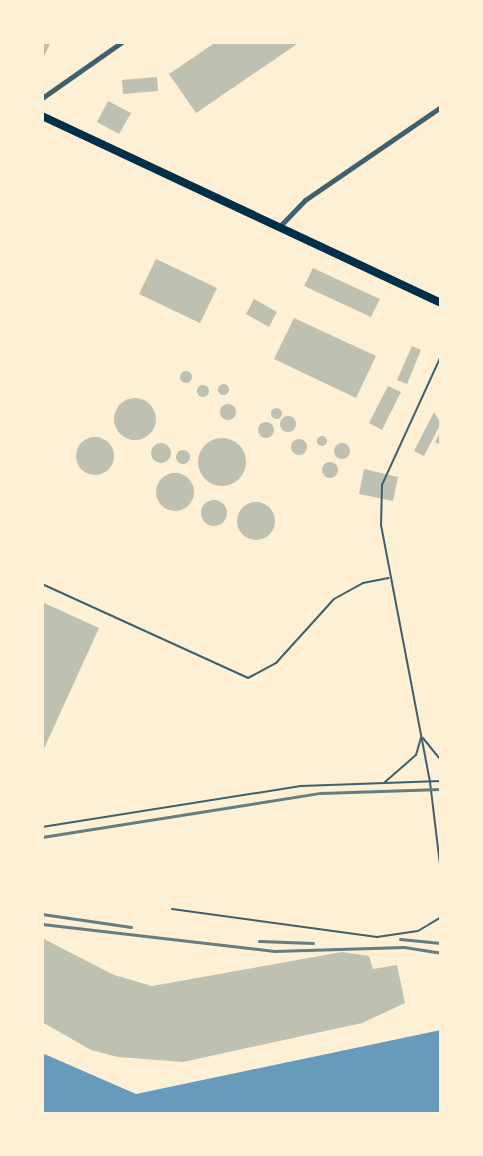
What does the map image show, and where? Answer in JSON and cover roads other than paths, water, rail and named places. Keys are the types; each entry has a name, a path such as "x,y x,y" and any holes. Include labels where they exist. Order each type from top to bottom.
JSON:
{"main road":[{"path":"42,116 441,303"}],"street":[{"path":"42,98 122,42"},
{"path":"279,227 305,200 441,106"}],"lane":[{"path":"441,356 382,485 389,578 430,782 441,873"},
{"path":"42,584 248,678 276,663 334,599 363,583 389,578"},
{"path":"421,736 441,760"},
{"path":"383,783 411,762 421,736"},
{"path":"42,827 301,786 441,781"},
{"path":"172,909 377,937 418,931 441,916"}],"water":[{"path":"441,1030 441,1114 42,1114 42,1053 136,1094"}],"railway":[{"path":"42,837 321,793 441,789"},
{"path":"42,914 131,927"},
{"path":"42,924 274,951 404,947 441,953"},
{"path":"400,939 441,943"},
{"path":"259,941 313,943"}]}
